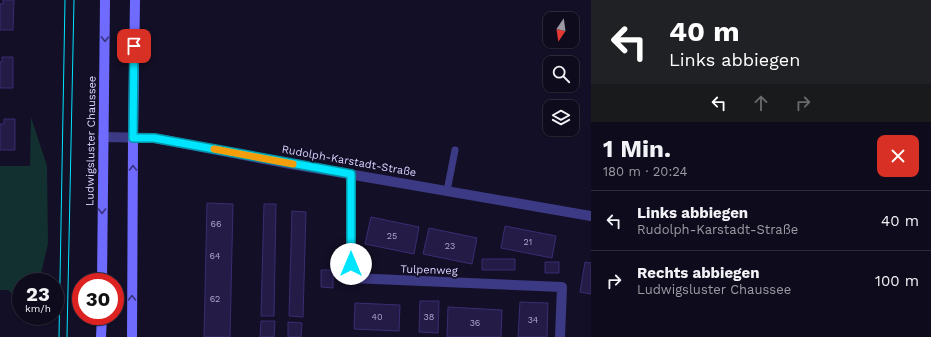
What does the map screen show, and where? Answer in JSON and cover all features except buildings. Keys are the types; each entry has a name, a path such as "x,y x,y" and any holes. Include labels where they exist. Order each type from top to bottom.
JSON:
{"street":[{"name":"Ludwigsluster Chaussee","path":"102,273 105,0"},
{"path":"132,337 135,0"},
{"name":"Rudolph-Karstadt-Straße","path":"103,137 154,138 591,216"},
{"name":"Tulpenweg","path":"351,174 351,278 562,287 560,337"},
{"path":"101,337 102,325"}],"lane":[{"path":"447,191 455,150"}],"green space":[{"path":"31,117 47,166 48,244 41,273 12,273 12,293 8,290 0,290 0,166 30,166"}],"tram line":[{"path":"59,337 65,0"},
{"path":"67,337 74,0"}],"slow traffic":[{"path":"214,149 293,164"}],"route":[{"path":"134,46 133,138 154,138 351,174 351,264"}]}
